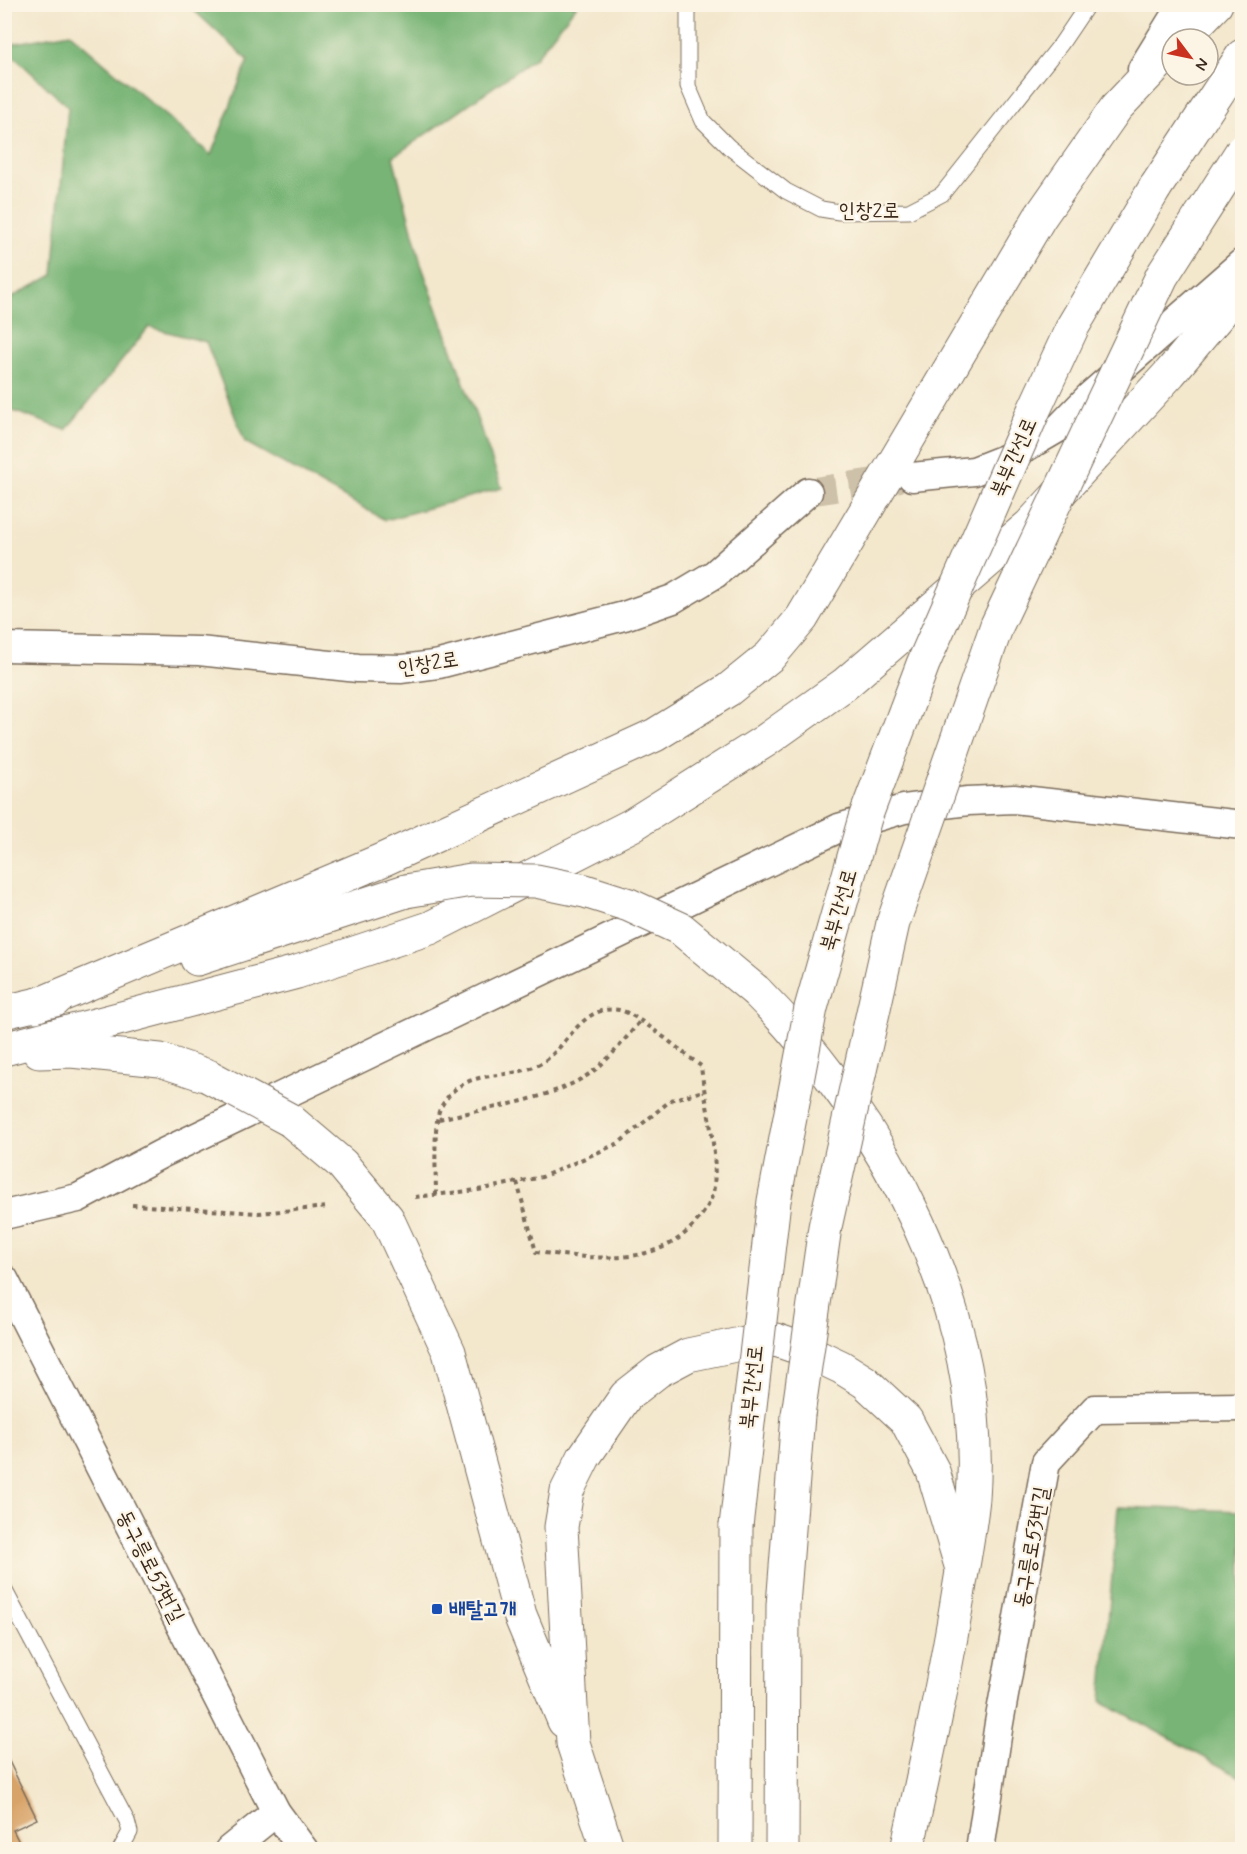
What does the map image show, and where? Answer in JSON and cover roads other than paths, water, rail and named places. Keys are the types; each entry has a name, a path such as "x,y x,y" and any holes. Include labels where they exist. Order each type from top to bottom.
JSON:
{"highway":[{"path":"1194,27 1216,4"},
{"name":"북부간선로","path":"735,1850 736,1526 774,1201 811,1008 865,818 923,664 1034,410 1073,326 1155,188 1242,56"},
{"path":"20,1009 382,860 655,735 728,690 770,656 802,618 1040,217 1123,100 1160,62"},
{"path":"782,1850 783,1605 798,1415 825,1227 893,923 997,625 1162,276 1242,151"},
{"path":"4,1051 297,972 430,927 632,825 765,741 845,684 1030,525 1170,373 1242,287"},
{"path":"20,1009 284,932 406,891 471,880 536,881 585,891 629,905 681,929 756,991 782,1017 841,1091 886,1158 945,1294 969,1392 973,1497 950,1644 907,1850"},
{"path":"4,1051 71,1051 160,1060 208,1076 290,1120 342,1164 387,1218 449,1352 520,1615 573,1743 608,1850"},
{"path":"573,1743 561,1561 561,1527 567,1491 584,1457 626,1396 658,1371 688,1355 745,1343 776,1340 805,1350 866,1382 906,1420 923,1450 933,1471 962,1569"}],"street":[{"path":"1123,100 1182,4"},
{"path":"912,477 974,471 1007,458 1060,427 1090,396 1242,264"},
{"name":"인창2로","path":"4,647 200,651 358,668 402,669 439,664 624,616 673,599 714,574 808,492"},
{"path":"4,1215 78,1198 161,1154 839,828 904,809 968,801 1014,799 1242,825"},
{"name":"동구릉로53번길","path":"4,1279 276,1812 304,1850"},
{"name":"동구릉로53번길","path":"980,1850 999,1723 1046,1462 1095,1409 1242,1407"},
{"path":"229,1850 276,1812"}],"lane":[{"name":"인창2로","path":"688,4 688,86 703,121 729,147 786,191 821,209 839,212 909,211 942,194 1061,44 1088,4"},
{"path":"4,1589 127,1821 130,1832 120,1850"}],"tunnel":[{"path":"808,492 901,478"}],"place":[{"name":"배탈고개","path":"437,1609"}]}
